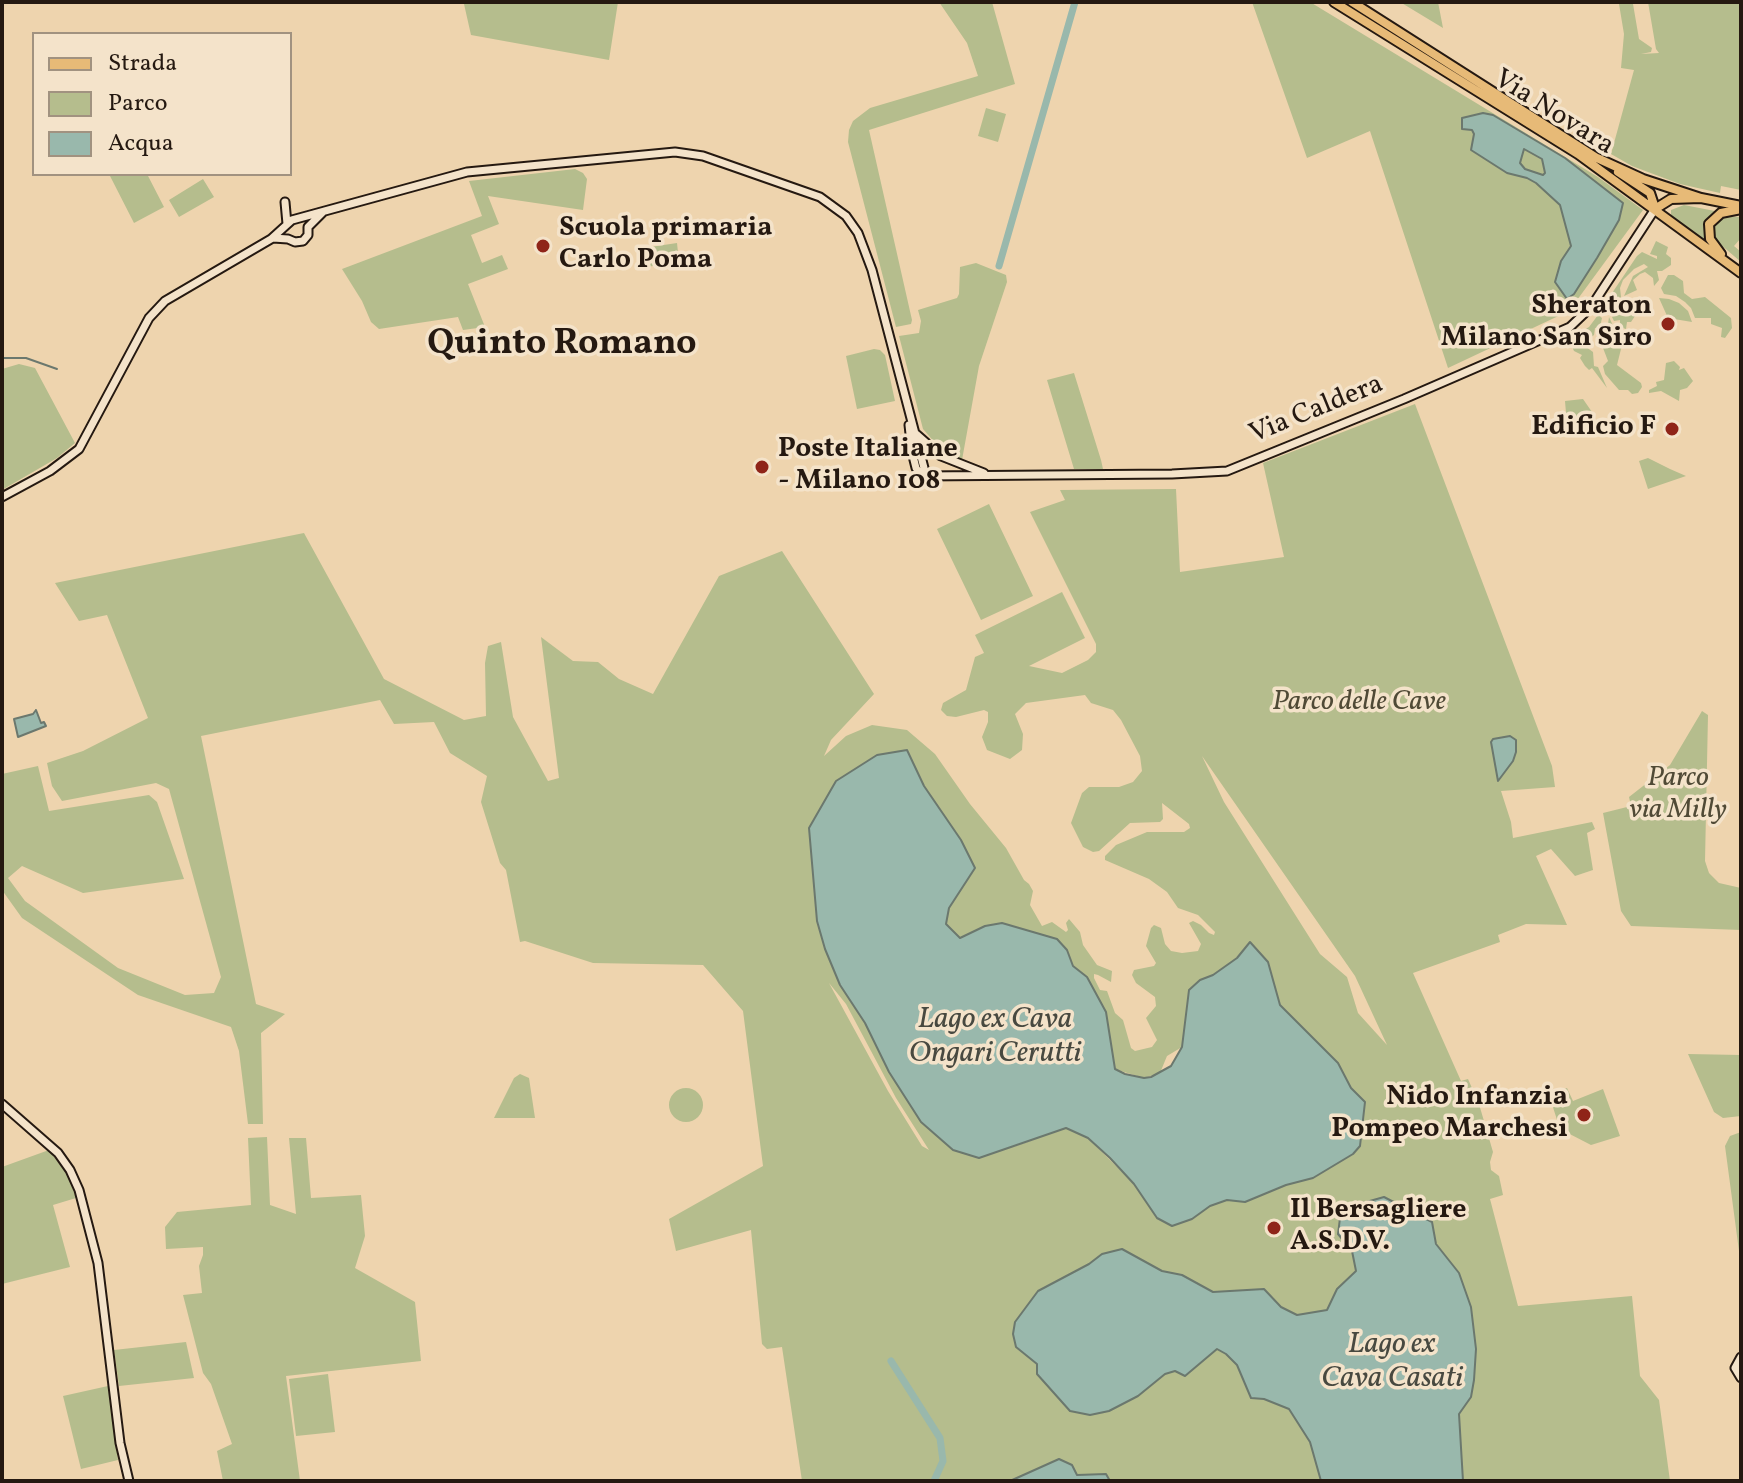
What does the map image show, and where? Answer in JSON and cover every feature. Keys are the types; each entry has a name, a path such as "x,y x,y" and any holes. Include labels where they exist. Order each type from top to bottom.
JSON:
{"main road":[{"name":"Via Novara","path":"1334,2 1578,154 1741,272"},
{"name":"Via Novara","path":"1352,2 1597,158 1643,179 1701,198"},
{"path":"1597,158 1650,193 1655,209 1671,199 1701,198 1741,207"},
{"path":"1741,207 1718,214 1708,226 1712,244 1741,272"}],"street":[{"path":"2,497 50,471 79,449 157,309 179,291 271,239 298,219 467,172 660,153 693,153 803,190 846,216 863,241 924,466 922,476"},
{"path":"288,239 286,204 308,227"},
{"name":"Via Caldera","path":"922,476 1211,474 1240,466 1570,327 1591,307 1655,209"},
{"path":"271,239 303,241 308,235 308,227 325,211"},
{"path":"908,411 912,452 916,468 922,476"},
{"path":"915,433 929,448 949,461 995,476"},
{"path":"2,1104 58,1153 79,1190 98,1263 120,1443 129,1481"}],"green space":[{"path":"618,2 609,60 471,35 464,4"},
{"path":"939,2 992,2 1015,84 869,130 912,320 911,324 896,327 848,142 849,130 853,121 870,108 978,76 967,43"},
{"path":"1252,2 1310,2 1598,177 1643,210 1569,311 1448,368 1370,131 1307,158"},
{"path":"1400,2 1438,2 1443,28"},
{"path":"1648,2 1741,2 1741,190 1721,186 1720,193 1680,184 1632,166 1611,154 1634,70 1621,68 1624,34 1619,4 1633,4 1639,39 1652,48 1651,52 1641,54 1659,53"},
{"path":"986,108 1006,114 998,142 978,136"},
{"path":"575,169 587,179 583,210 488,196 499,224 471,235 482,263 502,255 508,269 468,284 485,327 463,330 458,317 379,329 371,322 342,269 482,216 469,181"},
{"path":"110,176 148,176 164,207 134,223"},
{"path":"203,179 214,197 179,217 169,200"},
{"path":"1684,205 1720,212 1715,215 1709,242 1671,216 1671,210"},
{"path":"1724,216 1741,217 1741,238 1734,246 1741,252 1741,262 1713,238 1712,227"},
{"path":"1656,241 1668,247 1666,254 1671,258 1671,265 1657,271 1659,280 1654,286 1653,278 1645,272 1640,274 1633,280 1637,290 1624,296 1633,276 1648,267 1644,264 1634,269 1623,280 1621,297 1612,306 1606,307 1604,305 1637,256 1642,252 1657,259 1657,256 1650,254"},
{"path":"677,243 679,262 640,268 637,249"},
{"path":"976,263 1006,275 1007,282 979,366 962,460 936,444 923,429 899,336 919,333 921,321 918,310 957,298 960,267"},
{"path":"1668,275 1683,281 1684,293 1692,299 1705,297 1731,318 1732,328 1725,338 1721,337 1722,328 1711,324 1711,318 1695,318 1685,302 1676,296 1664,294 1661,288"},
{"path":"1640,298 1643,304 1631,322 1627,322 1626,329 1620,327 1620,320 1614,321 1612,317 1626,304"},
{"path":"1659,298 1679,303 1688,311 1692,322 1668,318"},
{"path":"1598,315 1602,318 1600,327 1595,328 1594,335 1582,344 1593,352 1594,366 1598,367 1607,388 1592,368 1589,370 1585,366 1580,358 1582,355 1574,351 1570,342"},
{"path":"1609,317 1622,345 1617,365 1641,383 1638,393 1619,390 1605,374 1603,366 1608,361 1603,348 1610,344 1606,338"},
{"path":"874,349 885,355 895,401 857,409 846,356"},
{"path":"1674,361 1679,370 1684,368 1693,381 1680,390 1679,401 1661,391 1649,393 1657,386 1656,382 1664,380 1666,363"},
{"path":"19,364 35,368 75,443 57,458 2,490 2,369"},
{"path":"1074,373 1103,469 1074,469 1047,380"},
{"path":"1583,399 1592,412 1585,421 1567,425 1565,401"},
{"name":"Parco delle Cave","path":"1415,404 1552,766 1555,787 1501,791 1513,838 1592,822 1595,829 1587,833 1593,870 1575,876 1551,849 1536,856 1567,925 1526,924 1498,935 1500,942 1413,973 1461,1081 1468,1079 1479,1104 1493,1152 1491,1170 1499,1176 1503,1195 1490,1199 1518,1306 1632,1296 1640,1376 1659,1400 1670,1481 802,1481 782,1347 767,1349 762,1344 751,1230 676,1251 669,1219 763,1166 743,1011 703,965 593,963 520,942 506,870 500,863 481,802 487,776 450,753 434,722 394,724 380,700 201,736 256,1004 285,1014 261,1033 263,1124 248,1124 239,1051 231,1027 138,995 22,918 2,890 2,774 38,766 49,811 149,795 157,802 184,879 83,893 22,866 8,878 25,901 118,968 185,995 214,993 221,977 169,789 156,783 62,801 52,786 47,763 83,751 148,718 107,615 79,621 55,583 304,533 384,679 464,720 486,716 485,663 488,646 501,642 513,717 548,781 559,778 541,637 573,661 598,662 619,679 653,694 719,576 782,551 874,694 831,740 824,756 846,736 872,725 907,730 935,754 1006,848 1029,884 1033,891 1030,905 1042,926 1052,922 1066,932 1069,919 1080,932 1083,945 1097,965 1112,971 1111,982 1094,974 1094,978 1100,990 1107,991 1115,1013 1123,1020 1131,1048 1135,1051 1152,1047 1157,1040 1146,1018 1156,1006 1155,997 1136,983 1132,975 1134,970 1156,963 1146,946 1151,928 1154,925 1161,928 1165,944 1171,951 1182,953 1198,951 1201,944 1189,923 1193,921 1209,933 1214,935 1215,932 1198,915 1178,908 1167,892 1149,879 1105,860 1105,856 1116,845 1147,832 1184,832 1190,828 1189,824 1162,803 1163,819 1160,822 1130,823 1099,851 1093,852 1083,847 1071,823 1082,793 1089,787 1119,787 1133,782 1142,771 1140,756 1121,720 1113,710 1091,703 1085,695 1026,703 1015,714 1023,734 1022,750 1010,759 987,750 982,737 988,712 984,710 956,717 947,716 941,710 943,703 966,690 975,657 984,653 975,635 1062,592 1085,638 1029,666 1062,673 1088,660 1096,652 1096,644 1030,512 1065,500 1060,490 1176,489 1180,572 1284,557 1263,463","holes":["907,750 924,786 961,840 975,868 949,908 946,924 960,938 985,926 1002,923 1028,931 1067,950 1073,966 1087,977 1111,1049 1114,1069 1144,1078 1160,1073 1167,1056 1182,1047 1200,980 1237,958 1250,942 1268,962 1280,1005 1338,1063 1351,1088 1365,1102 1360,1146 1313,1178 1245,1202 1227,1200 1210,1206 1192,1219 1157,1218 1134,1184 1088,1138 1066,1128 1013,1147 865,1023 840,985 817,921 812,862","1202,756 1355,976 1387,1045 1358,1013 1347,977 1320,954 1224,802","829,983 846,1004 896,1098 929,1150 922,1146"]},
{"path":"1648,458 1686,476 1648,489 1639,461"},
{"path":"989,504 1033,596 981,620 937,529"},
{"name":"Parco via Milly","path":"1702,711 1708,715 1705,861 1709,873 1719,883 1741,888 1741,930 1631,926 1621,911 1603,813 1631,806 1629,797 1670,765"},
{"path":"1688,1054 1741,1055 1741,1116 1723,1118 1714,1112"},
{"path":"520,1074 529,1078 535,1118 494,1118 514,1078"},
{"path":"686,1088 698,1093 703,1105 698,1117 686,1122 674,1117 669,1105 674,1093"},
{"name":"Nido Infanzia Pompeo Marchesi","path":"1567,1088 1573,1101 1603,1089 1620,1136 1591,1145 1560,1129 1549,1095"},
{"path":"1741,1132 1741,1266 1725,1146 1730,1136"},
{"path":"267,1137 270,1205 296,1214 289,1138 306,1138 311,1198 361,1195 365,1236 355,1268 415,1302 421,1361 286,1376 300,1481 223,1481 217,1451 232,1444 211,1384 203,1373 183,1295 202,1293 199,1266 203,1247 166,1249 165,1227 177,1212 251,1205 248,1138"},
{"path":"49,1150 69,1177 76,1198 53,1205 70,1267 2,1284 2,1167"},
{"path":"186,1342 194,1378 119,1386 114,1350"},
{"path":"328,1374 335,1432 296,1436 289,1379"},
{"path":"108,1386 118,1460 81,1469 63,1396"}],"water":[{"path":"1483,113 1493,115 1565,158 1623,203 1619,220 1597,258 1574,294 1567,299 1555,282 1561,261 1571,246 1560,205 1536,183 1507,173 1471,150 1474,134 1472,130 1462,129 1462,118","holes":["1524,149 1542,159 1543,175 1525,169 1520,163"]},
{"path":"36,710 41,723 44,722 46,726 18,737 14,719 33,714"},
{"path":"1510,736 1516,740 1516,752 1498,781 1491,742"},
{"name":"Lago ex Cava Ongari Cerutti","path":"907,750 924,786 961,840 975,868 949,908 946,924 960,938 985,926 1002,923 1057,939 1067,950 1073,966 1087,977 1106,1012 1115,1069 1144,1078 1171,1066 1182,1047 1189,990 1237,958 1250,942 1268,962 1280,1005 1338,1063 1351,1088 1365,1102 1360,1146 1353,1154 1313,1178 1245,1202 1227,1200 1172,1226 1157,1218 1134,1184 1110,1158 1088,1138 1066,1128 979,1158 953,1150 921,1122 840,985 825,949 817,921 809,828 836,781 877,755"},
{"name":"Lago ex Cava Casati","path":"1384,1197 1432,1222 1436,1244 1459,1273 1471,1307 1476,1349 1474,1380 1471,1397 1459,1414 1463,1481 1321,1481 1310,1442 1289,1409 1264,1399 1251,1398 1237,1365 1217,1349 1185,1376 1175,1371 1165,1374 1138,1396 1109,1411 1090,1415 1070,1411 1037,1374 1037,1364 1016,1347 1013,1334 1015,1322 1038,1291 1102,1254 1122,1249 1162,1271 1182,1275 1213,1292 1264,1289 1281,1307 1297,1315 1327,1310 1337,1289 1356,1271 1352,1251 1338,1234 1340,1218 1352,1206"},
{"path":"1059,1459 1072,1465 1077,1475 1106,1474 1110,1481 1010,1481"}],"waterway":[{"path":"999,266 1075,2"},
{"path":"2,358 26,358 57,369"},
{"path":"891,1361 940,1438 943,1461 934,1481"}],"place":[{"name":"Scuola primaria Carlo Poma","path":"543,246"},
{"name":"Sheraton Milano San Siro","path":"1668,324"},
{"name":"Edificio F","path":"1672,429"},
{"name":"Poste Italiane - Milano 108","path":"762,467"},
{"name":"Nido Infanzia Pompeo Marchesi","path":"1584,1115"},
{"name":"Il Bersagliere A.S.D.V.","path":"1274,1228"}],"district":[{"name":"Quinto Romano","path":"562,346"}]}
